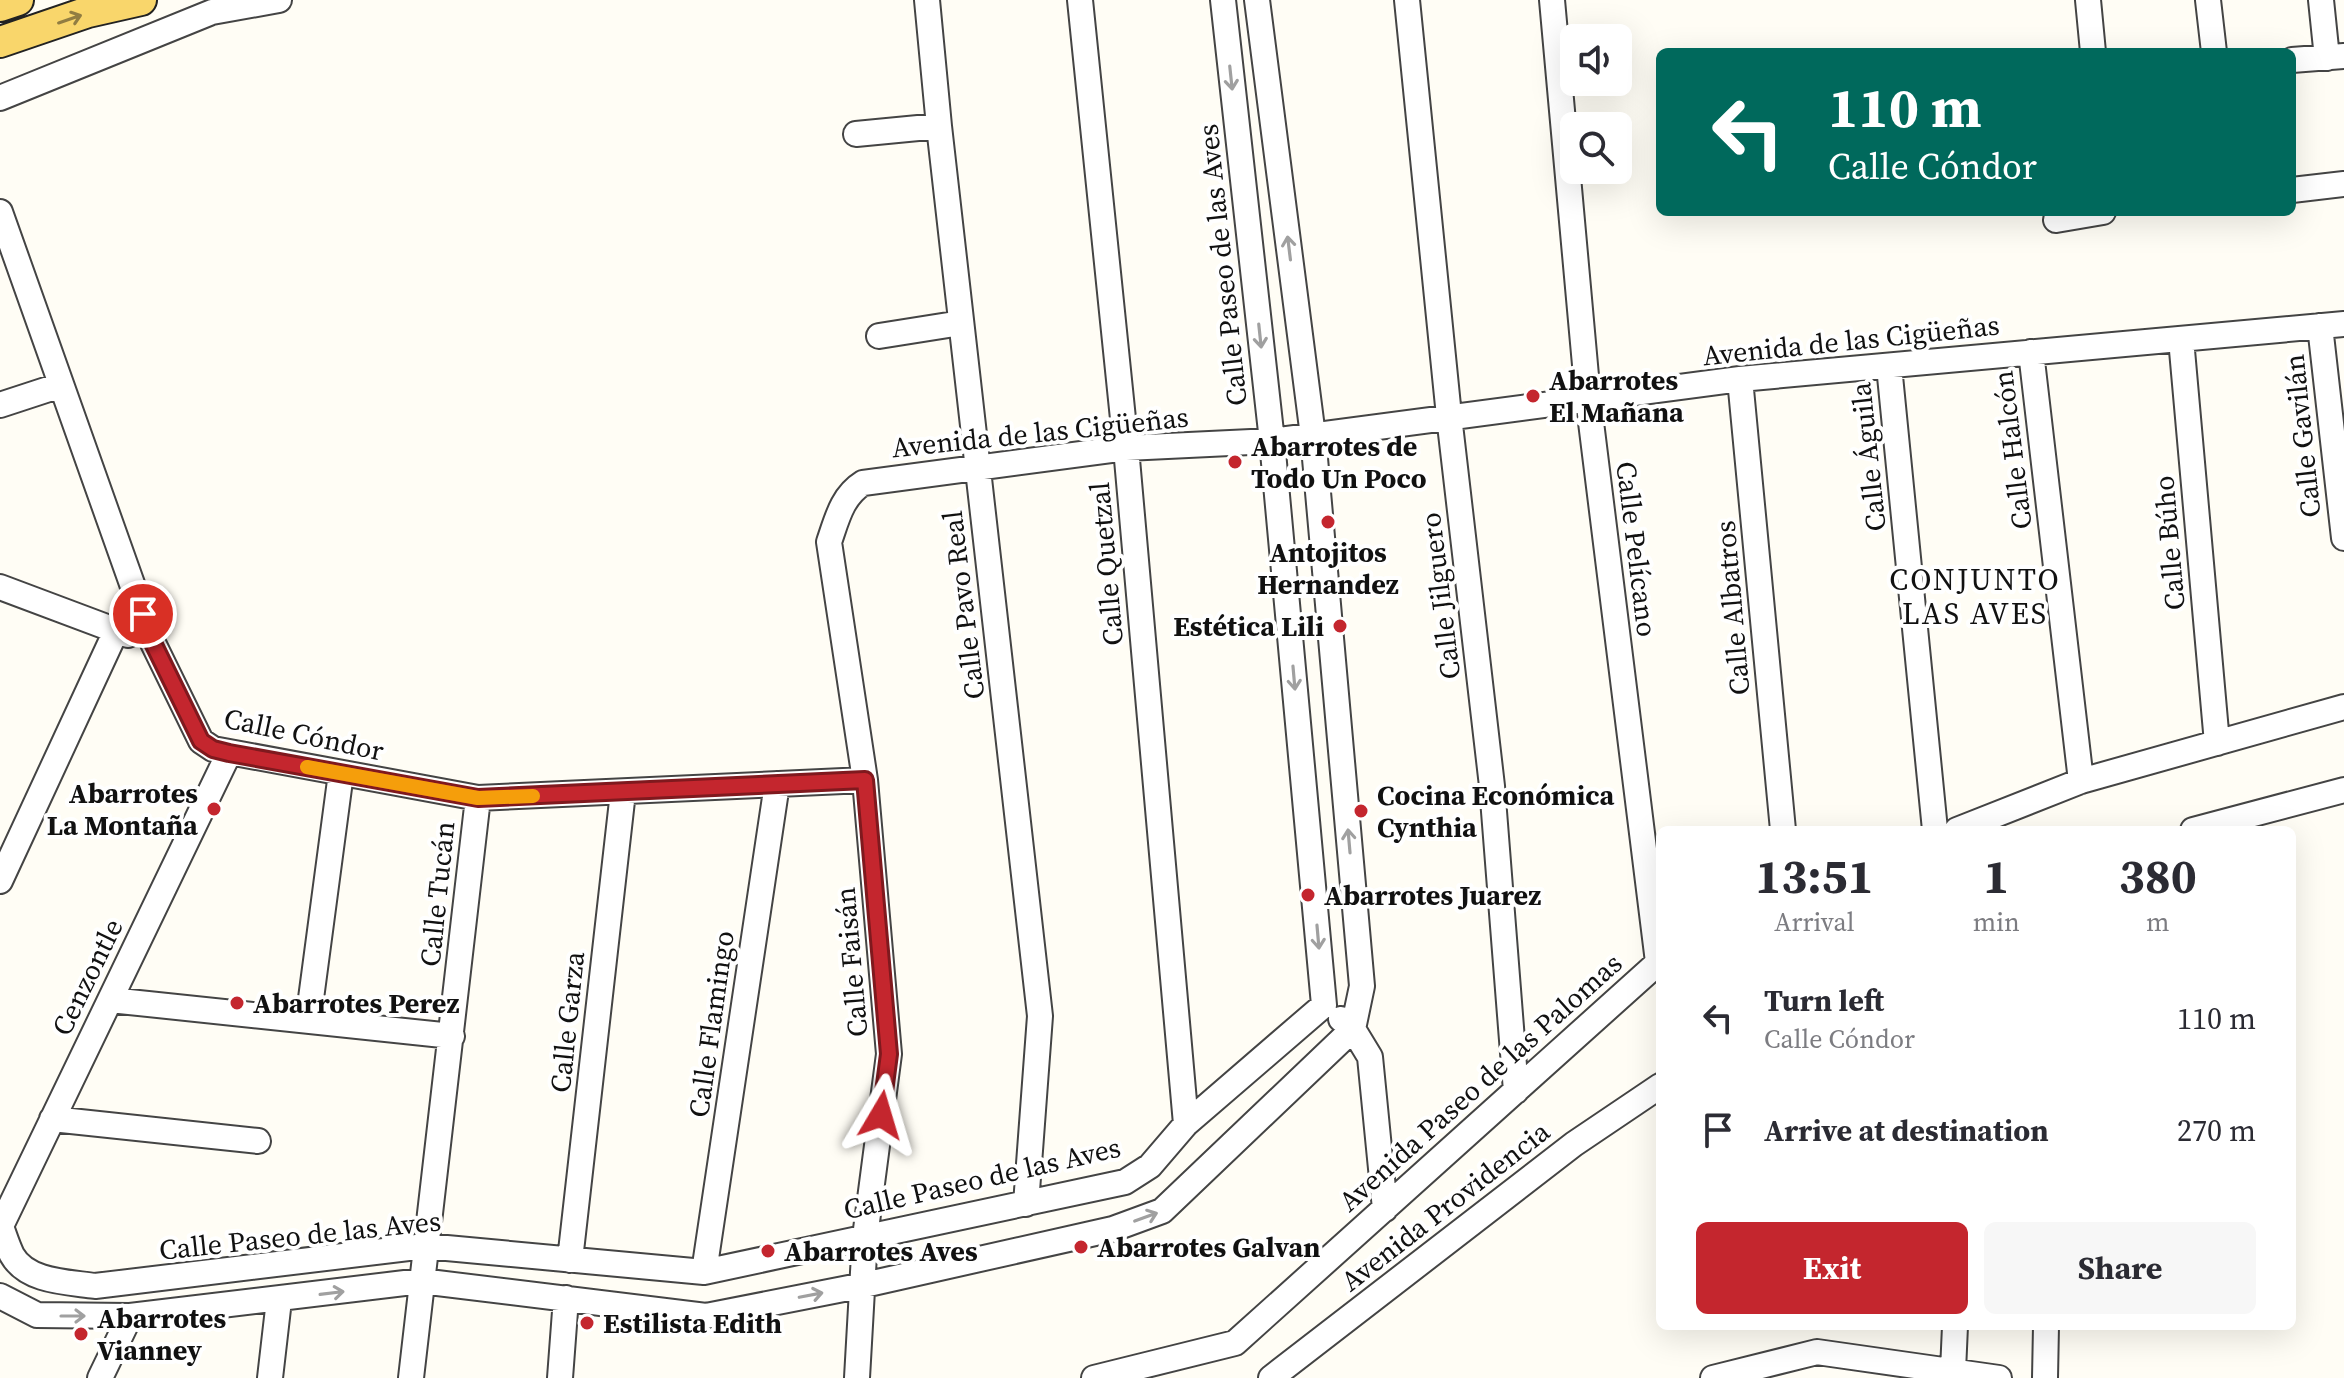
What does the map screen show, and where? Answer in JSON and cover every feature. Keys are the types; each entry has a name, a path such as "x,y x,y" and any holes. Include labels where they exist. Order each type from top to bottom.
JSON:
{"main road":[{"path":"0,6 18,0"},
{"path":"0,42 88,12 141,0"}],"street":[{"path":"0,98 212,12 279,0"},
{"name":"Calle Pavo Real","path":"927,0 1040,1016 1026,1204"},
{"name":"Calle Quetzal","path":"1080,0 1126,448 1186,1124"},
{"name":"Calle Paseo de las Aves","path":"0,1226 12,1256 22,1267 45,1279 95,1286 425,1246 704,1272 1125,1182 1150,1166 1186,1124 1324,1005 1272,441 1223,0"},
{"path":"0,1296 37,1315 130,1316 421,1281 706,1316 864,1285 1113,1229 1162,1211 1353,1029 1362,986 1313,436 1257,0"},
{"name":"Calle Jilguero","path":"1407,0 1449,416 1492,786 1516,1091"},
{"name":"Calle Pelícano","path":"1552,0 1588,398 1656,938"},
{"path":"2088,0 2093,48"},
{"path":"2208,0 2214,48"},
{"path":"2296,60 2335,57 2321,0"},
{"path":"856,134 939,126"},
{"path":"2296,190 2344,184"},
{"name":"Calle Cóndor","path":"0,212 4,243 61,385 153,643 201,741 213,749 478,798 865,780"},
{"path":"2056,220 2080,216"},
{"path":"879,336 961,323"},
{"name":"Avenida de las Cigüeñas","path":"829,542 842,504 863,483 977,466 1126,448 1272,441 1740,379 2332,325"},
{"name":"Calle Gavilán","path":"2332,325 2344,538"},
{"name":"Calle Búho","path":"2181,339 2217,743"},
{"name":"Calle Halcón","path":"2031,352 2081,781"},
{"name":"Calle Águila","path":"1889,366 1935,826"},
{"name":"Calle Albatros","path":"1740,379 1783,826"},
{"path":"0,405 61,385"},
{"name":"Calle Faisán","path":"829,542 865,780 889,1054 865,1237 857,1378"},
{"path":"0,587 153,643"},
{"path":"0,881 116,631"},
{"path":"1967,826 2081,781 2344,707"},
{"name":"Cenzontle","path":"0,1226 229,753"},
{"path":"308,1021 341,773"},
{"name":"Calle Flamingo","path":"704,1272 777,784"},
{"path":"2208,826 2344,790"},
{"name":"Calle Garza","path":"570,1260 623,792"},
{"name":"Calle Tucán","path":"411,1378 478,798"},
{"name":"Avenida Paseo de las Palomas","path":"1094,1378 1235,1343 1656,965"},
{"path":"110,1000 452,1036"},
{"path":"1324,1005 1353,1029 1370,1057 1385,1209"},
{"name":"Avenida Providencia","path":"1271,1378 1574,1144 1656,1089"},
{"path":"52,1119 258,1141"},
{"path":"560,1378 566,1298"},
{"path":"270,1378 279,1300"},
{"path":"100,1378 130,1316"},
{"path":"1955,1330 1959,1375"},
{"path":"2045,1378 2046,1330"},
{"path":"1807,1378 1817,1352"},
{"path":"1713,1378 1817,1352 1959,1375 1999,1378"}],"slow traffic":[{"path":"307,767 478,798 533,796"}],"place":[{"name":"Abarrotes El Mañana","path":"1533,396"},
{"name":"Abarrotes de Todo Un Poco","path":"1235,462"},
{"name":"Antojitos Hernandez","path":"1328,522"},
{"name":"Estética Lili","path":"1340,626"},
{"name":"Abarrotes La Montaña","path":"214,809"},
{"name":"Cocina Económica Cynthia","path":"1361,811"},
{"name":"Abarrotes Juarez","path":"1308,895"},
{"name":"Abarrotes Perez","path":"237,1003"},
{"name":"Abarrotes Galvan","path":"1081,1247"},
{"name":"Abarrotes Aves","path":"768,1251"},
{"name":"Estilista Edith","path":"587,1323"},
{"name":"Abarrotes Vianney","path":"81,1334"}],"district":[{"name":"CONJUNTO LAS AVES","path":"1975,596"}],"route":[{"path":"143,614 153,643 201,741 213,749 229,753 478,798 865,780 889,1054 881,1115"}]}
